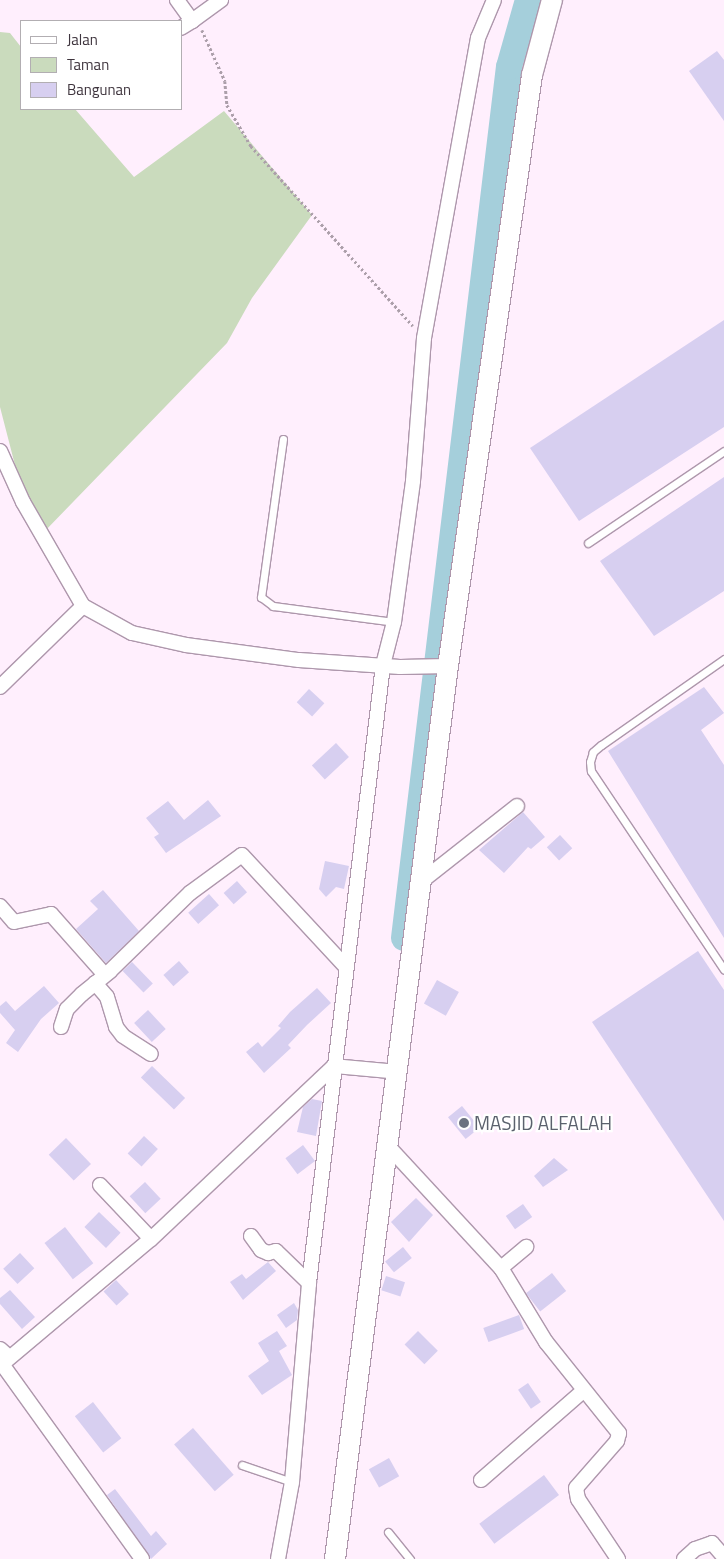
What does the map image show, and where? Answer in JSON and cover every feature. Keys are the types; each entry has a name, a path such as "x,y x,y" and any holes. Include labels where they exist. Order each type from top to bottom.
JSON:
{"street":[{"path":"177,0 187,24 221,0"},
{"path":"278,1559 292,1482 309,1283 345,966 383,665 394,622 413,481 424,338 478,38 494,0"},
{"path":"335,1559 377,1237 394,1071 422,881 446,665 532,75 552,0"},
{"path":"0,450 23,502 77,611 132,632 186,646 299,660 400,667 446,665"},
{"path":"0,687 77,611"},
{"path":"422,881 517,806"},
{"path":"61,1027 67,1009 190,893 242,854 345,966"},
{"path":"0,906 14,922 51,914 100,979 116,1027 137,1047 151,1054"},
{"path":"142,1559 3,1359 151,1239 334,1066 394,1071"},
{"path":"386,1144 502,1268 540,1333 582,1391 620,1436 576,1488 578,1499 618,1559"},
{"path":"100,1185 151,1239"},
{"path":"251,1236 261,1250 268,1253 276,1251 309,1283"},
{"path":"502,1268 526,1246"},
{"path":"481,1480 582,1391"},
{"path":"684,1559 695,1549 712,1543 724,1557"}],"lane":[{"path":"283,439 261,597 273,606 394,622"},
{"path":"588,543 724,451"},
{"path":"724,659 601,745 593,752 590,762 591,771 724,970"},
{"path":"242,1465 292,1482"},
{"path":"388,1532 410,1559"}],"path":[{"path":"187,24 202,29 210,44 225,81 228,105 251,146 424,338"}],"green space":[{"path":"0,32 10,33 20,46 20,110 76,110 134,177 224,111 312,215 252,298 227,343 43,533 16,469 0,407"}],"building":[{"path":"717,51 724,60 724,121 689,71"},
{"path":"724,320 724,427 579,521 530,448"},
{"path":"724,477 724,591 654,636 600,561"},
{"path":"704,687 724,713 701,730 724,765 724,938 608,751"},
{"path":"309,689 324,703 312,716 297,702"},
{"path":"336,743 349,757 325,779 312,766"},
{"path":"208,800 221,816 166,853 154,837 159,834 146,818 168,801 184,820"},
{"path":"523,812 545,837 531,849 528,847 504,873 479,850"},
{"path":"560,835 572,848 559,860 547,847"},
{"path":"325,861 349,866 344,889 336,887 326,897 319,889"},
{"path":"237,881 247,892 234,904 224,893"},
{"path":"103,890 139,931 106,963 76,929 98,909 90,901"},
{"path":"209,894 219,905 198,924 188,913"},
{"path":"698,951 724,990 724,1221 592,1022"},
{"path":"179,961 189,972 173,986 163,975"},
{"path":"132,962 153,984 143,993 123,971"},
{"path":"437,980 459,992 446,1016 424,1004"},
{"path":"44,986 59,1003 41,1019 18,1052 6,1043 15,1030 0,1013 0,1006 6,1001 15,1011"},
{"path":"317,988 331,1003 288,1045 291,1048 264,1073 246,1052 258,1042 262,1047 281,1028 278,1026 290,1012"},
{"path":"148,1010 166,1029 152,1042 134,1023"},
{"path":"152,1066 185,1098 174,1109 141,1078"},
{"path":"312,1099 322,1101 316,1136 297,1132 303,1107"},
{"name":"MASJID ALFALAH","path":"462,1106 480,1128 466,1139 448,1117"},
{"path":"144,1136 158,1149 142,1167 128,1154"},
{"path":"66,1138 91,1164 74,1181 49,1155"},
{"path":"303,1145 315,1161 297,1174 285,1158"},
{"path":"554,1158 568,1170 543,1187 534,1176"},
{"path":"145,1182 161,1199 145,1213 130,1196"},
{"path":"416,1198 433,1215 409,1242 391,1222"},
{"path":"523,1204 532,1217 515,1229 506,1216"},
{"path":"99,1212 121,1233 106,1248 84,1227"},
{"path":"65,1227 93,1263 73,1279 45,1243"},
{"path":"403,1247 412,1258 394,1272 385,1261"},
{"path":"20,1253 34,1268 18,1284 3,1269"},
{"path":"268,1262 276,1271 243,1300 230,1282 242,1274 246,1279"},
{"path":"552,1273 566,1291 540,1311 526,1293"},
{"path":"386,1276 405,1282 400,1296 381,1290"},
{"path":"116,1280 129,1294 117,1305 104,1292"},
{"path":"10,1290 35,1317 22,1329 0,1304 0,1298"},
{"path":"294,1303 298,1310 297,1320 286,1328 277,1315"},
{"path":"519,1315 524,1329 488,1342 483,1328"},
{"path":"277,1331 287,1346 279,1351 292,1375 262,1395 248,1376 269,1361 258,1343"},
{"path":"418,1331 438,1351 424,1364 405,1344"},
{"path":"528,1383 541,1402 531,1409 518,1390"},
{"path":"93,1402 121,1438 103,1452 75,1416"},
{"path":"193,1428 234,1475 215,1491 174,1444"},
{"path":"389,1458 399,1476 379,1488 369,1469"},
{"path":"544,1475 559,1495 494,1544 479,1524"},
{"path":"115,1489 151,1536 156,1531 167,1544 151,1559 107,1495"}],"waterway":[{"path":"404,938 509,67 528,0"}],"place":[{"name":"MASJID ALFALAH","path":"464,1123"}]}
